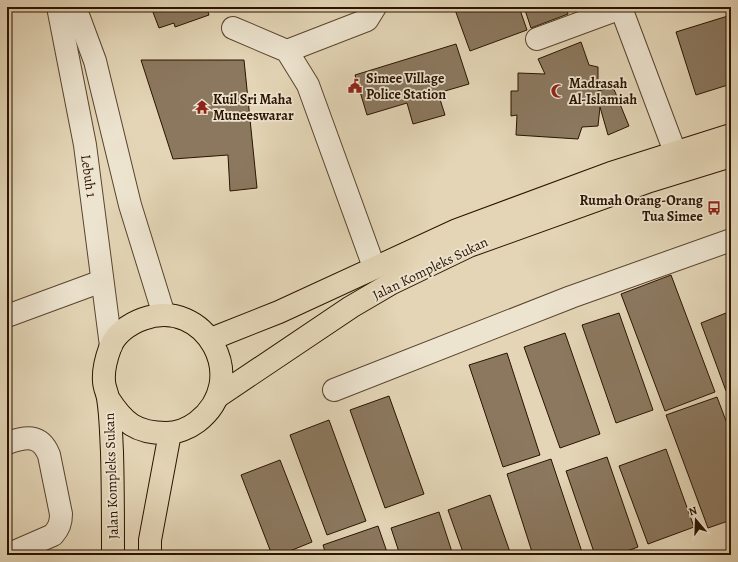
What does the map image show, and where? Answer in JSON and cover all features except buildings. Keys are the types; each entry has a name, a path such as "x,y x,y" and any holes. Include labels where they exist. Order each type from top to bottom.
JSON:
{"main road":[{"name":"Jalan Kompleks Sukan","path":"211,339 279,312 456,230 611,173 731,135"},
{"name":"Jalan Kompleks Sukan","path":"108,398 118,414 133,426 151,433 170,433 190,427 206,414 218,397 352,307 392,284 469,246 650,181 731,156"},
{"name":"Jalan Kompleks Sukan","path":"113,555 112,453 108,398 104,381 104,363 111,346 122,332 135,322 149,317 164,315 182,318 198,326 211,339 220,357 222,377 218,397"},
{"path":"150,555 150,540 170,433"}],"street":[{"name":"Lebuh 1","path":"58,7 84,145 111,346"},
{"path":"75,7 95,61 130,205 164,315"},
{"path":"287,51 367,20 375,7"},
{"path":"537,39 623,8 675,152"},
{"path":"233,28 287,51 308,86 374,267"},
{"path":"334,390 571,297 731,240"},
{"path":"7,316 102,281"},
{"path":"7,443 29,438 38,441 45,447 61,514 61,522 53,535 47,539 7,555"}],"place":[{"name":"Simee Village Police Station","path":"355,86"},
{"name":"Madrasah Al-Islamiah","path":"558,91"},
{"name":"Kuil Sri Maha Muneeswarar","path":"202,107"},
{"name":"Rumah Orang-Orang Tua Simee","path":"714,208"}]}
